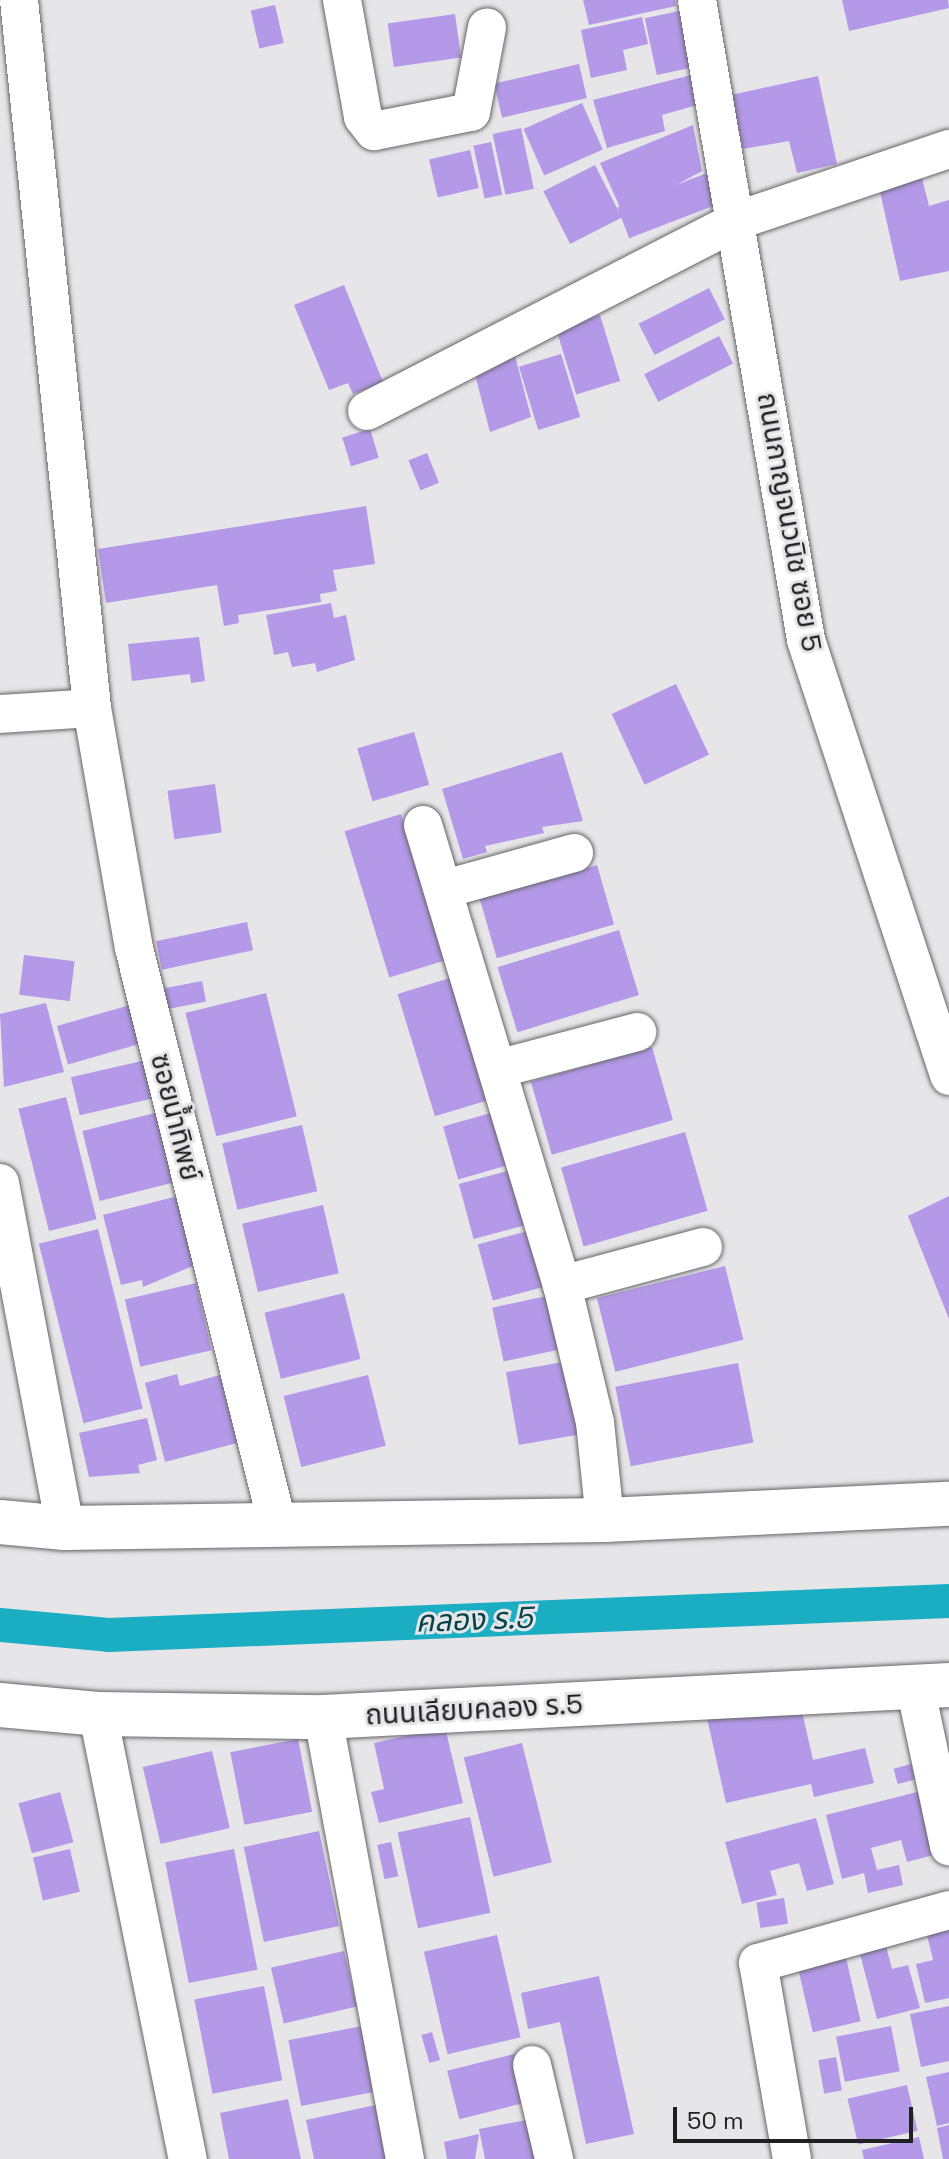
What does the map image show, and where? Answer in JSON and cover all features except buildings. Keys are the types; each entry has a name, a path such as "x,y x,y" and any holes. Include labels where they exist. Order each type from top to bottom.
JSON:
{"street":[{"name":"ซอยน้ำทิพย์","path":"19,0 92,708 134,948 277,1523"},
{"path":"342,0 363,117 374,131 471,112 487,27"},
{"name":"ถนนกาญจนวนิช ซอย 5","path":"697,0 739,220 806,640 949,1076"},
{"path":"367,411 739,220 949,149"},
{"path":"0,714 92,708"},
{"path":"423,825 501,1068 562,1285 595,1422 605,1520"},
{"path":"445,889 574,853"},
{"path":"501,1068 637,1032"},
{"path":"0,1183 65,1528"},
{"path":"562,1285 703,1247"},
{"path":"0,1522 65,1528 605,1520 949,1504"},
{"path":"932,1686 949,1846"},
{"name":"ถนนเลียบคลอง ร.5","path":"0,1705 98,1714 323,1717 932,1686"},
{"path":"98,1714 188,2159"},
{"path":"323,1717 405,2159"},
{"path":"792,2159 758,1963 949,1910"},
{"path":"532,2065 554,2159"}],"waterway":[{"name":"คลอง ร.5","path":"0,1625 109,1635 949,1601"}]}
